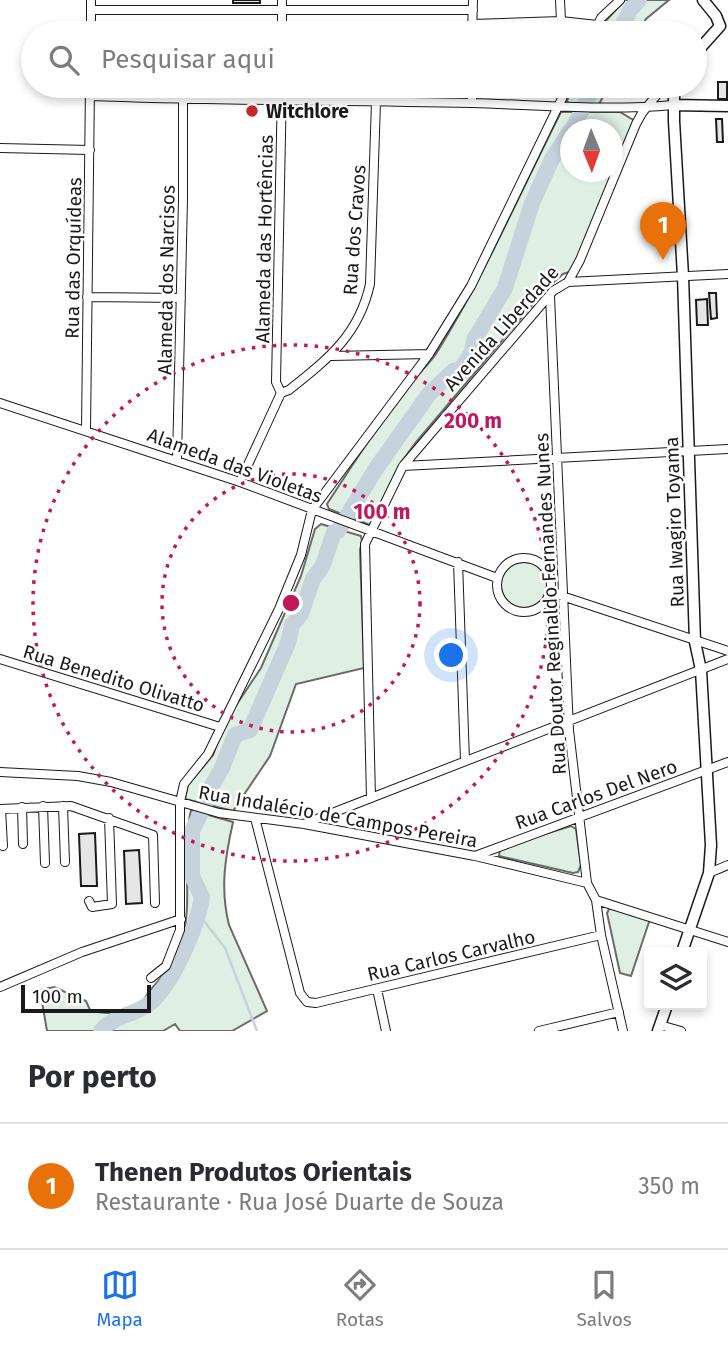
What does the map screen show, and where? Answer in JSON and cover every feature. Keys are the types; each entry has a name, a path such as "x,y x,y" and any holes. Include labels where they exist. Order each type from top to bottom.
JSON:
{"street":[{"path":"282,0 282,21"},
{"path":"472,21 473,0"},
{"path":"560,0 561,21"},
{"path":"600,21 620,0"},
{"path":"703,0 724,27 707,43"},
{"path":"91,5 282,10 473,10"},
{"name":"Rua das Orquídeas","path":"86,430 90,98"},
{"path":"152,98 472,103 573,108 728,106"},
{"path":"472,98 472,103"},
{"path":"151,978 166,966 178,941 181,919 180,802 184,784 208,754 252,668 301,555 312,510 429,354 471,286 563,98"},
{"name":"Avenida Liberdade","path":"370,797 365,544 403,466 553,291 568,282 589,242 636,124 654,98"},
{"name":"Rua Iwagiro Toyama","path":"673,98 683,276 695,642 701,670 712,845 709,873 684,947"},
{"name":"Alameda dos Narcisos","path":"177,460 183,99"},
{"name":"Alameda das Hortências","path":"281,393 276,382 282,101"},
{"name":"Rua dos Cravos","path":"281,393 289,390 331,356 352,330 366,301 370,284 376,102"},
{"path":"0,148 90,150"},
{"path":"568,282 728,274"},
{"name":"Rua Doutor Reginaldo Fernandes Nunes","path":"550,296 569,720 587,883 596,900 622,1031"},
{"path":"87,297 181,298"},
{"path":"331,356 429,354"},
{"path":"240,482 281,393"},
{"name":"Alameda das Violetas","path":"0,403 240,482 498,578"},
{"path":"403,466 728,449"},
{"path":"531,559 547,572 551,582 550,592 545,602 537,609 517,612 507,607 500,599 498,578 502,569 510,562 531,559"},
{"path":"458,562 465,761"},
{"path":"550,592 728,651"},
{"name":"Rua Benedito Olivatto","path":"0,659 220,727"},
{"path":"304,824 728,659"},
{"name":"Rua Carlos Del Nero","path":"475,856 728,762"},
{"name":"Rua Indalécio de Campos Pereira","path":"0,772 78,776 145,790 192,807 219,813 304,824 475,856 587,883"},
{"path":"43,806 46,863"},
{"path":"63,806 65,862"},
{"path":"3,846 1,809 71,806 109,818 153,835 155,903"},
{"path":"22,807 23,844"},
{"path":"89,901 92,907 112,904 109,818"},
{"name":"Rua Carlos Carvalho","path":"255,818 300,993 307,1002 316,1003 601,935"},
{"path":"709,873 728,865"},
{"path":"596,900 728,942"},
{"path":"0,987 82,953 181,919"},
{"path":"377,989 386,1031"},
{"path":"665,1010 659,1028 681,1031"},
{"path":"539,1031 618,1012"}],"green space":[{"path":"625,0 669,0 645,21 606,21"},
{"path":"568,98 602,98 599,104 570,105"},
{"path":"561,112 620,112 635,121 623,150 623,119 560,119 560,182 609,182 572,271 563,274 545,290 416,442 400,464 370,525 329,509 327,504 375,432 439,349 487,262"},
{"path":"321,524 361,536 364,668 296,684 270,756 233,811 185,799 188,785 213,755 225,722 261,668 301,576 315,529"},
{"path":"524,562 540,569 547,585 540,601 524,608 508,601 501,585 508,569"},
{"path":"191,810 233,822 225,874 226,912 229,925 267,1011 232,1031 180,1031 175,1024 163,1031 47,1031 40,990 54,987 86,1001 90,1010 116,1012 142,1003 174,962 181,946 187,913 187,844"},
{"path":"571,826 576,829 581,865 578,872 499,856 500,848"},
{"path":"614,907 650,919 631,976 620,973 607,913"}],"building":[{"path":"233,0 260,0 260,3 233,3"},
{"path":"718,82 727,82 727,99 718,99"},
{"path":"716,119 722,119 723,142 717,142"},
{"path":"709,293 716,293 717,318 711,319"},
{"path":"707,299 708,325 697,325 696,300"},
{"path":"95,833 97,886 81,886 79,834"},
{"path":"139,850 142,903 126,904 124,851"}],"waterway":[{"path":"625,21 639,0"},
{"path":"578,119 588,98"},
{"path":"101,1031 110,1023 144,1007 154,999 173,973 189,940 202,897 192,876 192,831 235,735 250,730 288,643 292,625 301,614 313,579 323,565 334,532 338,531 375,470 429,394 453,371 461,369 472,352 474,340 505,288 532,203 560,147"},
{"path":"197,912 225,948 257,1031"}],"place":[{"name":"Witchlore","path":"252,111"},
{"name":"Thenen Produtos Orientais","path":"663,260"}]}
